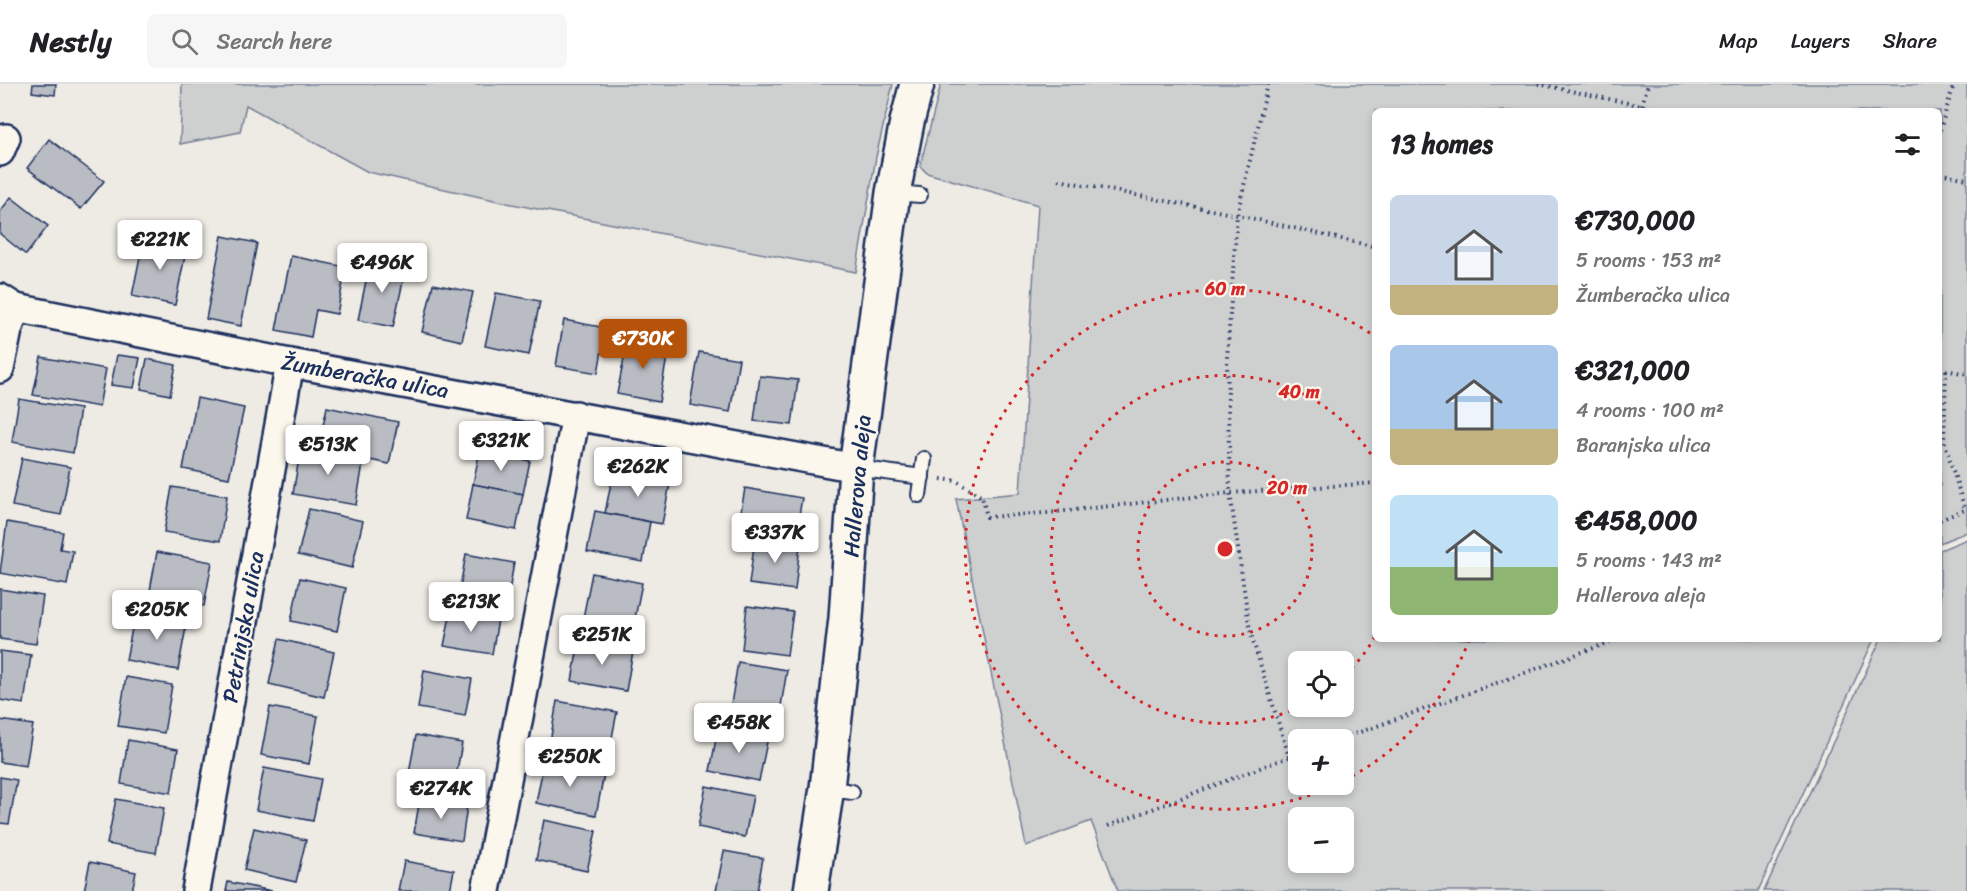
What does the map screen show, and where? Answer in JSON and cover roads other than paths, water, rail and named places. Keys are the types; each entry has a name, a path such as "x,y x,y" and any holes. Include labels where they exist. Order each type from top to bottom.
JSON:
{"main road":[{"name":"Hallerova aleja","path":"811,891 840,790 846,618 856,468 907,194 907,122 917,84"}],"street":[{"name":"Žumberačka ulica","path":"8,303 291,363 856,468"},
{"path":"0,369 8,330 8,303"},
{"name":"Petrinjska ulica","path":"196,891 291,363"},
{"path":"486,891 576,415"}],"lane":[{"path":"919,495 924,459"},
{"path":"856,468 922,477"}]}
